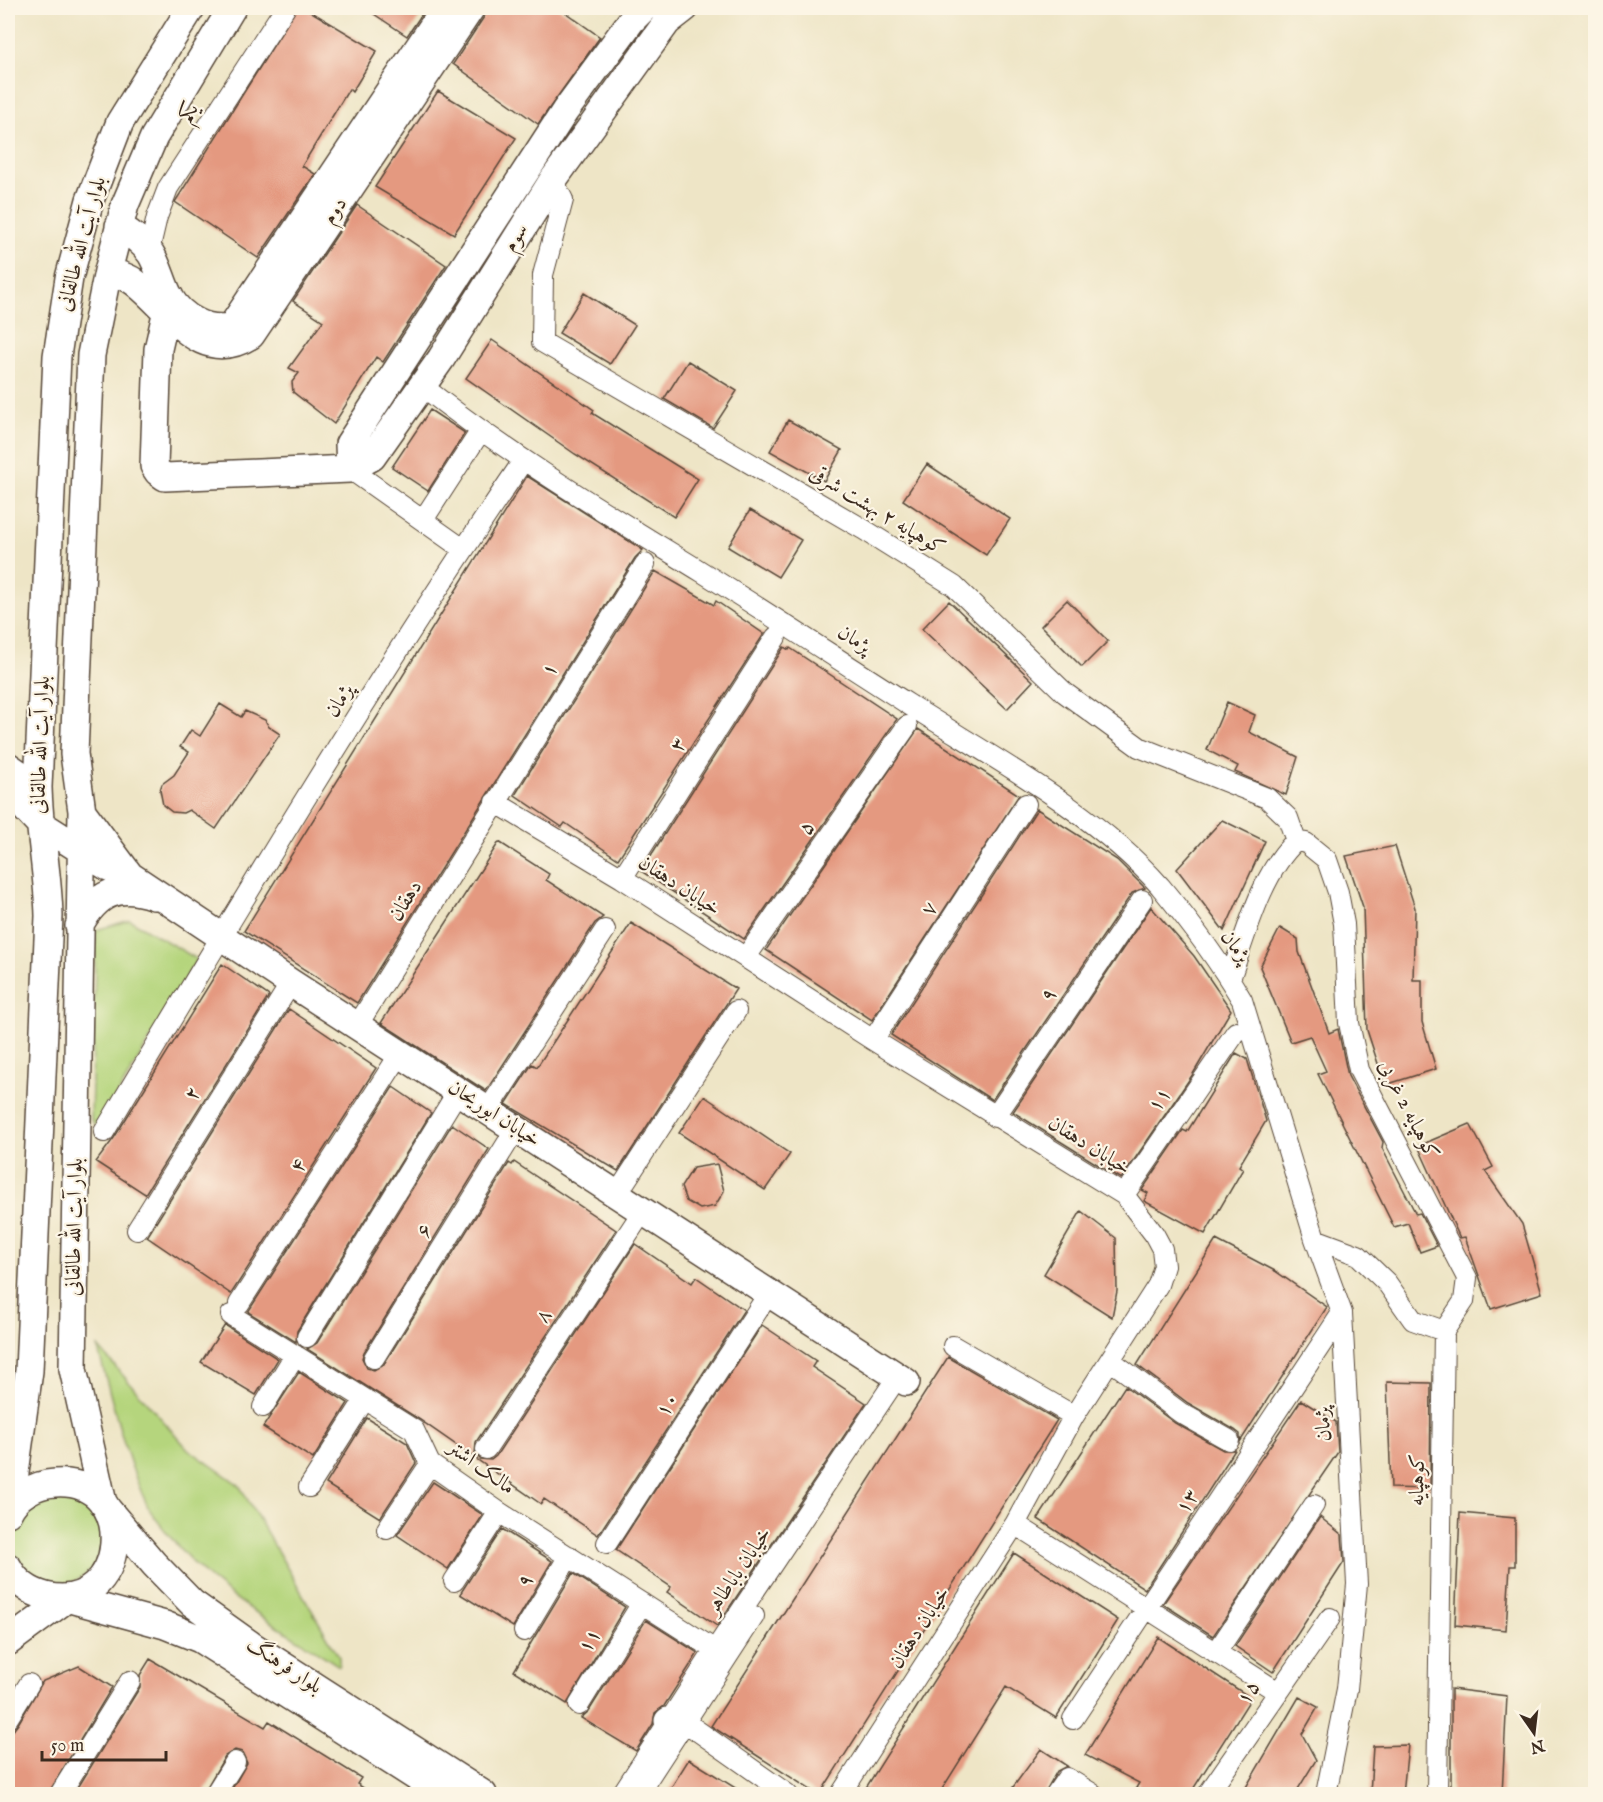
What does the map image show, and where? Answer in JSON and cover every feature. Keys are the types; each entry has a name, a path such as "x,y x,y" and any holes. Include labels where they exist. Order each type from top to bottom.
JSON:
{"main road":[{"name":"بلوار آیت الله طالقانی","path":"9,1511 29,1371 49,916 48,884 39,824 38,782 57,356 69,278 90,200 120,122 191,8"},
{"name":"بلوار آیت الله طالقانی","path":"67,1599 94,1585 106,1573 113,1558 116,1542 114,1525 105,1507 73,1369 80,850 80,800 74,754 91,355 124,205 154,137 232,8"},
{"name":"دوم","path":"236,334 445,8"},
{"name":"دوم","path":"236,334 258,326 471,8"},
{"name":"سوم","path":"644,8 631,21 565,111 350,444 350,469 372,457 553,180 667,22 685,8"},
{"path":"119,226 141,241 149,251 169,306 158,350 154,466 158,472 165,477 350,469"},
{"path":"108,271 131,280 202,325 236,334"},
{"path":"8,766 38,782 50,772 66,773 71,776 80,800 129,874"},
{"name":"خیابان ابوریحان","path":"8,790 39,824 108,867 129,874 291,983 902,1379"},
{"path":"79,926 91,905 119,891 135,889 163,899"},
{"path":"9,1511 20,1497 33,1489 63,1483 78,1486 105,1507"},
{"name":"بلوار فرهنگ","path":"105,1507 154,1564 192,1603 251,1645 483,1794"},
{"name":"بلوار فرهنگ","path":"8,1567 26,1588 46,1596 67,1599 165,1625 200,1638 443,1794"},
{"path":"8,1642 67,1599"}],"street":[{"name":"یکم","path":"149,251 157,217 168,188 285,8"},
{"name":"کوهپایه ۲ بهشت شرقی","path":"553,180 563,200 543,274 542,342 863,529 954,586 1065,693 1139,747 1267,798 1288,818 1296,842"},
{"name":"پژمان","path":"421,385 480,432 523,461 785,623 1033,783 1108,838 1159,885 1230,979 1242,1000 1316,1239 1342,1313 1358,1584 1347,1689 1326,1794"},
{"path":"423,520 480,432"},
{"name":"پژمان","path":"104,1132 221,937 463,549 523,461"},
{"path":"350,469 463,549"},
{"name":"۱","path":"495,802 645,564"},
{"name":"۳","path":"622,878 776,637"},
{"name":"۵","path":"746,957 907,726"},
{"name":"خیابان دهقان","path":"495,802 622,878 873,1040 1124,1195 1154,1234 1162,1250 1164,1266 1158,1285 1074,1416 1015,1524 842,1794"},
{"name":"دهقان","path":"357,1026 495,802"},
{"name":"۷","path":"873,1040 1026,804"},
{"path":"1230,979 1257,905 1285,852 1296,842"},
{"name":"کوهپایه 2 غربی","path":"1296,842 1306,843 1328,860 1338,892 1344,924 1349,1023 1359,1070 1467,1278 1464,1301 1444,1331"},
{"name":"۹","path":"995,1117 1142,900"},
{"path":"488,1110 605,930"},
{"name":"۲","path":"136,1230 291,983"},
{"path":"617,1194 736,1011"},
{"name":"۱۱","path":"1124,1195 1236,1032"},
{"name":"۴","path":"235,1309 400,1054"},
{"path":"307,1337 458,1090"},
{"name":"۶","path":"374,1358 516,1129"},
{"name":"۸","path":"486,1449 643,1210"},
{"path":"1316,1239 1358,1255 1387,1283 1413,1320 1444,1331"},
{"name":"۱۰","path":"607,1543 769,1293"},
{"name":"مالک اشتر","path":"235,1309 295,1355 414,1430 430,1464 499,1512 715,1650"},
{"name":"۱۳","path":"1073,1719 1342,1313"},
{"name":"کوهپایه","path":"1437,1794 1444,1331"},
{"path":"953,1346 1074,1416"},
{"path":"263,1407 295,1355"},
{"path":"1110,1360 1181,1413 1229,1440"},
{"name":"خیابان باباطاهر","path":"638,1794 715,1650 902,1379"},
{"name":"خیابان باباطاهر","path":"622,1794 676,1721 902,1379"},
{"path":"309,1487 365,1399"},
{"path":"387,1529 430,1464"},
{"path":"1216,1653 1314,1505"},
{"path":"454,1581 499,1512"},
{"path":"1015,1524 1278,1692"},
{"name":"۹","path":"524,1631 569,1556"},
{"name":"۱۱","path":"579,1705 642,1603"},
{"name":"۱۵","path":"1208,1794 1330,1618"},
{"path":"60,1794 130,1681"},
{"path":"8,1718 29,1684"},
{"path":"676,1721 787,1794"},
{"path":"215,1794 235,1762"},
{"path":"1056,1794 1067,1778 1093,1794"}],"green space":[{"path":"130,920 197,959 98,1128 91,1120 96,930"},
{"path":"97,1346 188,1449 239,1485 339,1657 339,1666 226,1591 205,1574 167,1533 148,1507 132,1469"},
{"path":"58,1494 75,1498 90,1507 99,1522 103,1539 99,1556 90,1571 75,1580 58,1584 41,1580 26,1571 17,1556 13,1539 17,1522 26,1507 41,1498"}],"building":[{"path":"297,8 305,8 377,51 352,92 349,89 302,166 315,174 258,258 175,202"},
{"path":"365,8 426,8 407,36"},
{"path":"486,8 559,8 600,37 538,124 453,64 484,17"},
{"path":"438,91 516,138 454,234 375,187"},
{"path":"357,205 446,265 383,362 376,357 334,424 293,392 292,382 299,373 289,368 323,321 293,301"},
{"path":"584,293 635,325 610,364 559,333"},
{"path":"492,340 594,410 592,413 698,479 674,517 575,454 466,378"},
{"path":"688,361 737,391 713,428 664,399"},
{"path":"430,410 465,433 428,491 392,467"},
{"path":"788,420 842,450 824,481 770,451"},
{"path":"927,464 1010,519 986,555 903,500"},
{"path":"527,476 643,550 635,558 357,1003 244,931"},
{"path":"750,510 801,540 778,577 728,547"},
{"path":"655,571 714,605 716,601 764,634 618,859 565,823 562,827 515,795"},
{"path":"1067,600 1108,641 1082,667 1041,626"},
{"path":"949,601 1033,681 1007,709 922,629"},
{"path":"784,647 789,650 790,648 897,719 744,939 641,871"},
{"path":"1227,702 1255,715 1249,732 1298,757 1286,795 1235,772 1238,766 1207,750"},
{"path":"220,704 241,717 245,711 265,720 269,727 280,734 216,829 189,810 183,813 172,812 163,805 160,790 162,784 174,775 189,752 180,747 191,730 200,736"},
{"path":"918,729 1019,795 872,1020 766,950"},
{"path":"1037,809 1117,860 1145,888 1132,893 992,1100 891,1035"},
{"path":"1222,820 1265,841 1224,931 1177,869"},
{"path":"499,842 549,874 546,880 603,917 595,923 486,1091 381,1023"},
{"path":"1395,846 1415,908 1413,980 1422,980 1422,1022 1436,1069 1385,1085 1367,1030 1363,907 1346,856"},
{"path":"1151,907 1194,956 1231,1010 1193,1074 1121,1179 1013,1112"},
{"path":"631,923 736,989 618,1171 506,1104 532,1064 537,1067"},
{"path":"1280,928 1298,939 1299,952 1329,1033 1338,1029 1348,1076 1383,1142 1382,1148 1416,1214 1420,1213 1437,1246 1420,1252 1408,1223 1394,1227 1318,1074 1326,1071 1310,1036 1291,1042 1260,967"},
{"path":"222,964 269,996 145,1194 96,1162 114,1138"},
{"path":"289,1009 376,1068 231,1294 147,1237"},
{"path":"1236,1053 1247,1059 1266,1121 1239,1166 1243,1169 1205,1234 1144,1201 1148,1193 1142,1190 1183,1130 1187,1132"},
{"path":"393,1087 431,1113 297,1331 296,1342 248,1312"},
{"path":"704,1096 790,1154 765,1190 679,1133"},
{"path":"452,1124 489,1149 364,1352 362,1358 367,1368 374,1370 384,1364 509,1163 512,1165 514,1162 616,1230 476,1442 475,1454 480,1459 491,1460 496,1456 635,1244 692,1283 696,1277 744,1310 598,1535 544,1499 541,1504 420,1420 307,1349 317,1343"},
{"path":"1470,1124 1493,1167 1485,1171 1522,1224 1542,1293 1491,1309 1465,1237 1460,1238 1418,1146"},
{"path":"717,1164 724,1191 715,1206 700,1209 686,1201 681,1187 693,1168"},
{"path":"1081,1211 1116,1238 1117,1291 1112,1317 1044,1274"},
{"path":"1216,1240 1275,1271 1327,1307 1240,1442 1240,1434 1235,1430 1188,1403 1137,1365"},
{"path":"225,1325 278,1359 256,1395 201,1362"},
{"path":"762,1325 816,1361 812,1367 866,1403 717,1626 667,1592 671,1587 616,1550"},
{"path":"948,1357 1057,1420 820,1794 817,1794 711,1726"},
{"path":"299,1372 348,1403 313,1459 263,1427"},
{"path":"1387,1382 1431,1383 1430,1489 1391,1488"},
{"path":"1125,1386 1175,1423 1223,1450 1235,1450 1145,1589 1038,1519"},
{"path":"1301,1400 1336,1422 1338,1452 1213,1636 1163,1604"},
{"path":"367,1418 407,1443 416,1463 380,1518 326,1484"},
{"path":"433,1482 483,1515 448,1569 397,1535"},
{"path":"1460,1513 1515,1518 1515,1566 1510,1566 1506,1630 1455,1625"},
{"path":"1320,1517 1342,1535 1344,1562 1273,1672 1235,1646"},
{"path":"502,1529 552,1561 513,1627 460,1594"},
{"path":"1014,1553 1118,1620 1056,1718 1006,1687 939,1794 862,1794"},
{"path":"573,1573 625,1607 567,1704 514,1671"},
{"path":"646,1620 698,1653 664,1706 655,1713 653,1724 636,1751 581,1718 589,1711"},
{"path":"1158,1637 1251,1698 1190,1794 1145,1794 1136,1788 1139,1783 1085,1755"},
{"path":"150,1659 265,1727 269,1721 361,1778 357,1784 373,1794 229,1794 247,1763 242,1752 235,1750 225,1756 203,1794 74,1794 140,1687 140,1675"},
{"path":"79,1666 112,1687 48,1794 8,1794 8,1737 43,1681"},
{"path":"1451,1689 1507,1696 1502,1794 1451,1794"},
{"path":"1299,1697 1318,1707 1302,1734 1316,1760 1295,1794 1242,1794"},
{"path":"1408,1745 1403,1794 1370,1794 1373,1746"},
{"path":"1041,1749 1067,1766 1057,1771 1044,1794 1008,1794"},
{"path":"689,1759 745,1794 667,1794"}]}
